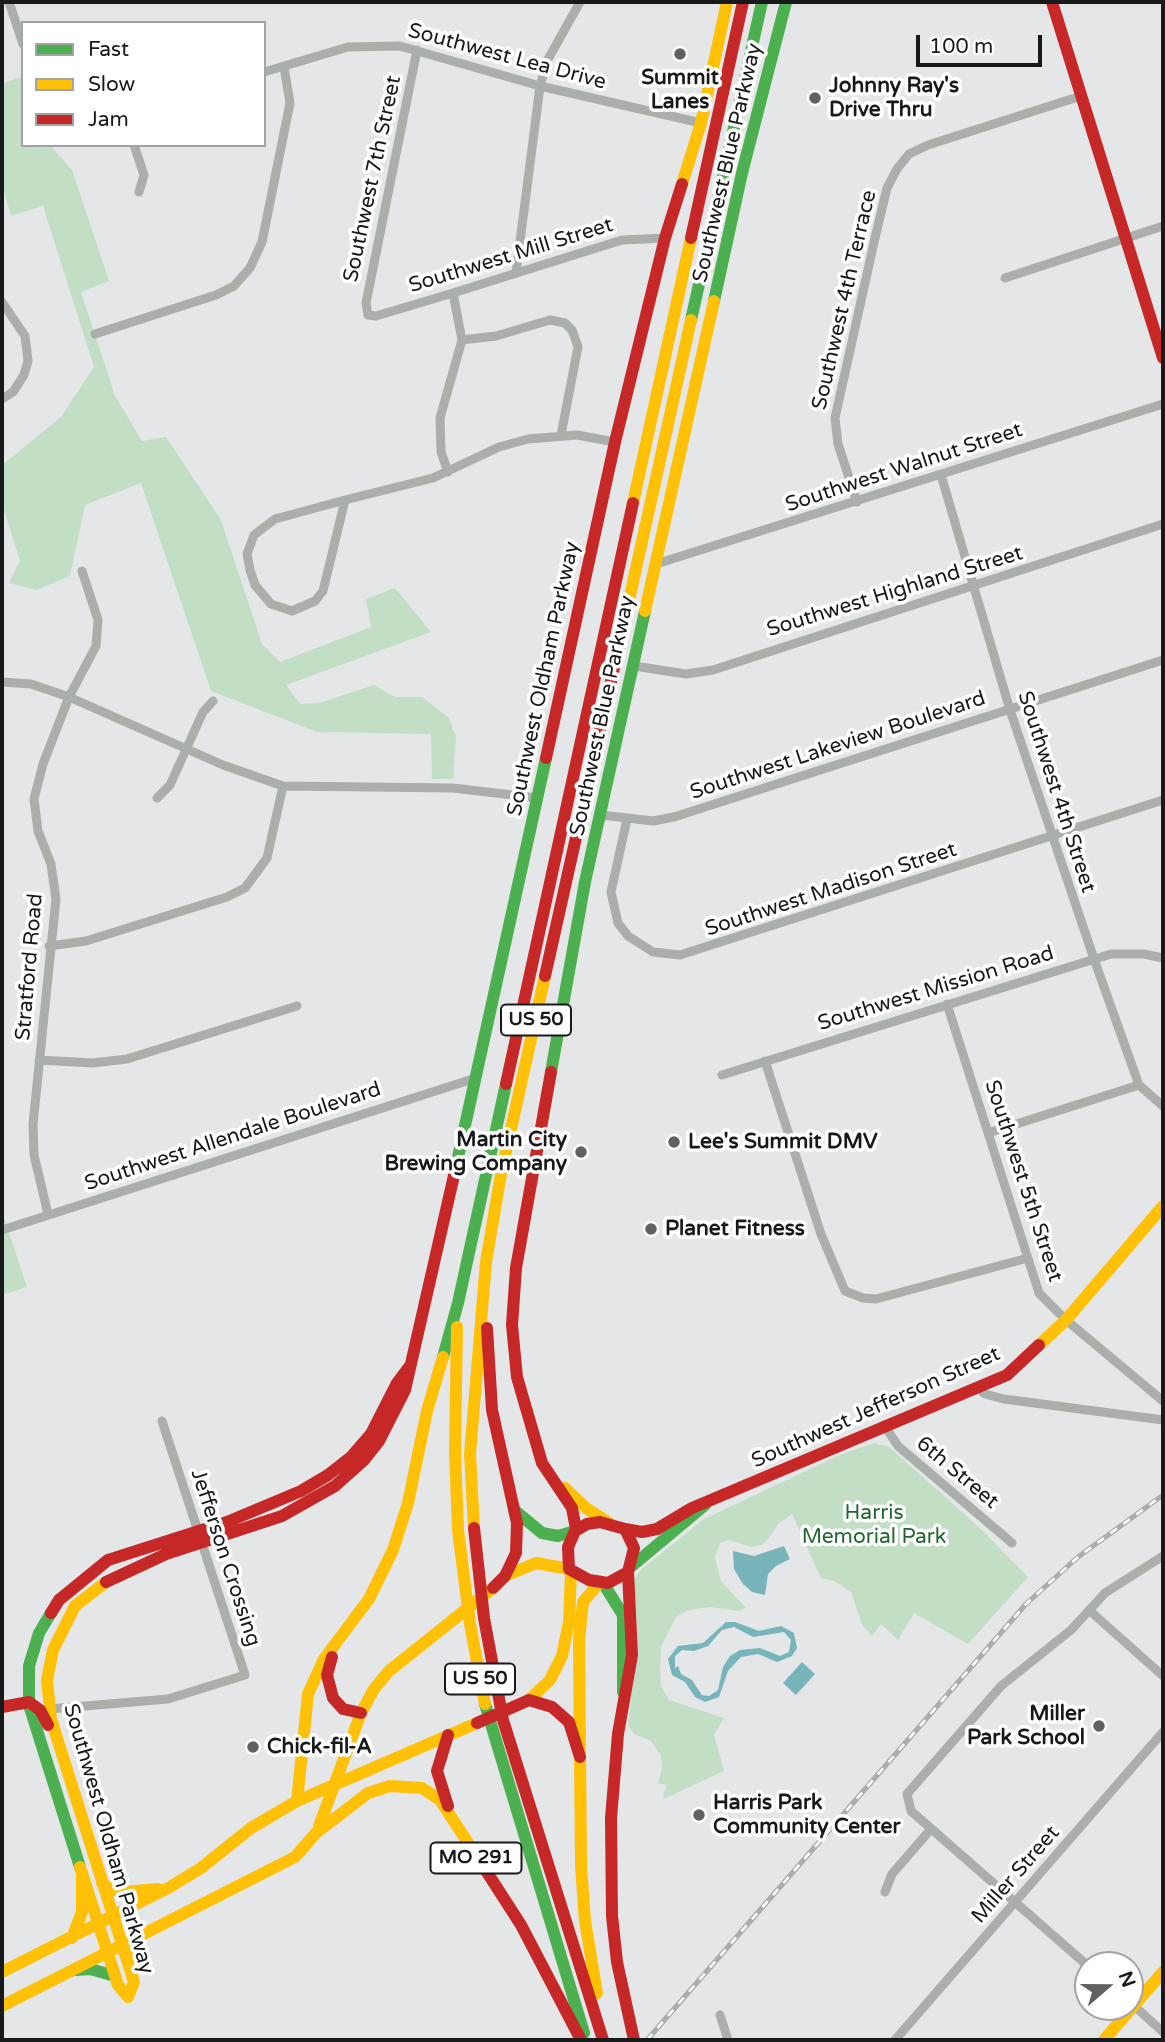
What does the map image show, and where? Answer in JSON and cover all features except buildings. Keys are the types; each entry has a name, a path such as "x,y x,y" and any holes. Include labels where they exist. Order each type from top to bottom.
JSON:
{"main road":[{"name":"Southwest Oldham Parkway","path":"199,1538 125,1553 90,1572 59,1600 47,1615 32,1652 29,1702 37,1740 118,1985 128,1997 134,1982 55,1737 47,1680 53,1650 75,1606 111,1578 199,1538 252,1512 323,1486 371,1434 397,1383 409,1367 476,1078 615,442 665,239 701,122 727,2"},
{"name":"US 50","path":"584,2040 492,1735 470,1624 458,1530 455,1452 458,1303 743,2"},
{"name":"US 50","path":"604,2040 503,1720 484,1618 474,1529 470,1454 475,1367 486,1262 501,1174 762,2"},
{"name":"Southwest Blue Parkway","path":"576,1530 572,1508 542,1463 517,1377 512,1325 516,1268 585,882 742,173 786,2"},
{"path":"1052,2 1163,358"},
{"name":"Southwest Jefferson Street","path":"625,1528 642,1532 657,1529 681,1513 1007,1375 1025,1362 1066,1320 1163,1206"},
{"path":"316,1833 361,1713 374,1689 389,1671 505,1576 519,1544 498,1449 488,1377 486,1262"},
{"path":"297,1801 304,1711 316,1675 339,1638 369,1599 393,1550 408,1503 427,1411 458,1303"},
{"name":"Southwest Blue Parkway","path":"536,1444 570,1493 608,1522"},
{"name":"Southwest Jefferson Street","path":"630,1569 705,1505"},
{"path":"513,1508 527,1523 542,1533 558,1536 587,1524 608,1522 625,1528 634,1548 627,1597 633,1646 631,1675 623,1696"},
{"path":"2,1972 170,1887 201,1868 251,1828 297,1801 525,1702 550,1680 562,1656 569,1622 568,1547 576,1530"},
{"path":"505,1576 536,1563 570,1571 601,1583 613,1582 630,1569"},
{"path":"601,1583 587,1594 581,1612 580,1757 585,1921 604,2040"},
{"path":"601,1583 623,1615 623,1696 611,1807 612,1916 624,2001 634,2040"},
{"path":"339,1638 327,1668 330,1693 343,1709 361,1713"},
{"path":"32,1652 38,1694 49,1709"},
{"path":"2,1707 29,1702 40,1710 55,1737"},
{"path":"525,1702 552,1707 569,1722 580,1757"},
{"name":"MO 291","path":"454,1733 438,1771 439,1784 455,1823"},
{"name":"MO 291","path":"2,2006 296,1857 316,1833 349,1805 368,1793 390,1786 422,1788 440,1800 521,1925 584,2040"},
{"path":"72,1938 82,1912 82,1873"},
{"path":"102,1883 110,1889 124,1892 170,1887"},
{"path":"132,1977 137,1936"},
{"path":"70,1970 90,1969 115,1976"},
{"path":"1144,1992 1163,1972"},
{"path":"1104,2040 1119,2021"}],"street":[{"path":"9,2 21,38"},
{"path":"516,273 540,86 547,61 580,2"},
{"name":"Southwest Lea Drive","path":"266,71 327,52 367,45 417,50 540,86 701,122"},
{"name":"Southwest 7th Street","path":"368,315 366,303 417,50"},
{"path":"95,334 216,295 234,286 250,268 262,242 290,103 284,66"},
{"name":"Southwest 4th Terrace","path":"858,502 838,444 835,418 874,238 887,188 897,169 909,155 951,138 1081,96"},
{"path":"135,147 144,175 139,192"},
{"path":"1005,278 1163,226"},
{"name":"Southwest Mill Street","path":"368,315 376,316 622,240 665,239"},
{"path":"448,472 441,452 440,418 462,340 453,293"},
{"path":"2,302 25,337 28,361 24,375 13,392 2,399"},
{"path":"462,340 496,336 550,320 565,323 572,330 578,347 561,435"},
{"name":"Southwest Walnut Street","path":"656,564 1163,404"},
{"path":"345,500 323,591 316,601 292,611 271,604 255,586 247,554 254,535 275,519 448,472 499,447 528,439 561,435 615,442"},
{"name":"Southwest 4th Street","path":"941,475 972,588 1010,709 1094,959 1139,1085 1163,1106"},
{"name":"Southwest Highland Street","path":"634,666 686,674 713,670 1163,524"},
{"name":"Stratford Road","path":"48,1214 34,1155 33,1124 49,946 56,899 51,864 38,831 34,799 43,764 69,697 96,646 97,620 82,571"},
{"name":"Southwest Lakeview Boulevard","path":"601,815 653,821 674,817 1163,660"},
{"path":"2,682 31,684 69,697 186,749 283,786 453,788 538,799"},
{"path":"158,798 170,785 203,712 213,701"},
{"path":"49,946 86,941 228,897 245,888 267,858 283,786"},
{"name":"Southwest Madison Street","path":"627,820 611,892 618,923 640,944 653,952 673,955 747,936 1163,800"},
{"name":"Southwest Mission Road","path":"722,1075 1094,959 1129,953 1163,958"},
{"name":"Southwest 5th Street","path":"947,1004 1039,1293 1066,1320 1163,1401"},
{"path":"40,1060 93,1063 127,1059 297,1006"},
{"path":"765,1061 821,1234 845,1291 863,1298 876,1299 1028,1258"},
{"name":"Southwest Allendale Boulevard","path":"2,1230 476,1078"},
{"path":"988,1133 1139,1085"},
{"path":"976,1387 985,1394 1004,1399 1163,1420"},
{"name":"Jefferson Crossing","path":"49,1709 168,1699 245,1675 162,1421"},
{"name":"6th Street","path":"884,1425 898,1446 1012,1543"},
{"path":"1074,1954 911,1811 906,1799 910,1788 994,1693 1028,1662 1070,1630 1105,1593 1163,1556"},
{"path":"1089,1610 1163,1676"},
{"name":"Miller Street","path":"895,2040 1163,1732"},
{"path":"885,1892 892,1874 931,1829"},
{"path":"720,2015 728,2040"},
{"path":"1144,2015 1163,2032"}],"green space":[{"path":"21,78 21,147 52,147 72,170 109,281 81,292 115,396 142,441 166,437 221,520 262,644 280,662 371,627 366,599 395,588 431,632 286,685 300,704 319,703 374,685 395,697 422,697 449,718 456,737 453,779 432,779 431,734 317,732 211,691 141,483 85,505 70,576 37,590 9,583 20,561 2,503 2,465 61,417 94,367 43,206 11,216 2,184 2,83"},
{"path":"2,1211 27,1287 2,1295"},
{"name":"Harris Memorial Park","path":"874,1443 889,1447 981,1529 1028,1577 968,1644 914,1613 898,1640 881,1624 872,1636 862,1625 851,1592 834,1581 821,1578 792,1514 778,1524 764,1544 752,1547 729,1540 720,1543 715,1558 721,1581 746,1608 738,1611 710,1607 689,1610 676,1617 661,1647 660,1670 661,1686 669,1700 724,1718 714,1735 724,1771 663,1799 666,1785 658,1783 662,1768 661,1756 651,1741 634,1734 628,1725 638,1637 633,1580 643,1568 704,1519 842,1454"}],"water":[{"path":"784,1546 790,1559 776,1566 768,1574 765,1595 752,1592 743,1584 734,1569 733,1551 754,1556"},
{"path":"726,1622 735,1622 759,1631 781,1626 794,1633 797,1648 792,1656 777,1662 758,1654 741,1657 728,1671 719,1697 705,1702 695,1697 685,1682 672,1675 668,1659 678,1646 703,1643","holes":["734,1627 753,1637 784,1632 791,1640 789,1652 780,1656 760,1648 740,1650 730,1656 723,1667 718,1690 709,1696 702,1695 692,1680 681,1674 678,1666 675,1668 675,1656 682,1650 694,1651 708,1646 722,1630"]},
{"path":"802,1662 815,1674 796,1695 783,1683"}],"railway":[{"path":"647,2040 1026,1604 1078,1557 1163,1495"}],"traffic: fast":[{"path":"691,320 762,2"},
{"path":"714,301 742,173 786,2"},
{"path":"551,1072 585,882 645,611"},
{"path":"455,1171 546,758"},
{"path":"443,1357 458,1303 506,1084"},
{"path":"632,1566 705,1505"},
{"path":"514,1510 542,1533 558,1536 575,1531"},
{"path":"603,1583 623,1615 623,1692"},
{"path":"51,1613 39,1633 29,1666 29,1705 80,1867"},
{"path":"485,1704 584,2033"},
{"path":"76,1970 90,1969 115,1976"}],"traffic: slow":[{"path":"682,184 701,123 727,2"},
{"path":"633,503 691,238"},
{"path":"645,611 714,301"},
{"path":"624,623 691,320"},
{"path":"474,1528 470,1454 486,1262 501,1174 545,976"},
{"path":"1039,1345 1066,1320 1163,1206"},
{"path":"457,1327 455,1452 458,1530 470,1624 485,1704"},
{"path":"297,1801 308,1694 324,1659 369,1599 393,1550 408,1503 427,1411 443,1357"},
{"path":"565,1488 586,1508 608,1522"},
{"path":"505,1576 536,1563 569,1569"},
{"path":"529,1700 550,1680 562,1656 569,1622 571,1572"},
{"path":"80,1867 118,1985 128,1997 134,1982 51,1719 47,1680 53,1650 75,1606 106,1582"},
{"path":"597,1993 585,1921 581,1866 579,1640 583,1602 599,1583"},
{"path":"319,1826 361,1713 374,1689 389,1671 493,1588"},
{"path":"2,1972 170,1887 201,1868 251,1828 297,1801 477,1723"},
{"path":"2,2006 295,1857 316,1833 368,1793 390,1786 422,1788 440,1800 472,1849"},
{"path":"72,1938 82,1912 82,1873"},
{"path":"102,1883 110,1889 124,1892 158,1889"},
{"path":"132,1977 137,1936"},
{"path":"1104,2040 1163,1972"}],"traffic: jam":[{"path":"691,238 743,2"},
{"path":"1052,2 1163,358"},
{"path":"546,758 615,442 665,238 682,184"},
{"path":"506,1084 633,503"},
{"path":"545,976 624,623"},
{"path":"551,1072 516,1268 512,1325 517,1377 542,1463 572,1508 576,1529"},
{"path":"106,1582 166,1554 282,1516 335,1486 364,1460 379,1441 405,1390 455,1171"},
{"path":"487,1328 492,1410 517,1523 516,1553 505,1576 493,1588"},
{"path":"625,1529 642,1532 657,1529 692,1508 1007,1375 1039,1345"},
{"path":"51,1613 59,1600 108,1560 227,1522 301,1491 328,1475 351,1457 371,1434 397,1383 409,1367"},
{"path":"600,1522 625,1529 634,1548 628,1572 608,1583 589,1580 569,1569 568,1547 575,1531 587,1524 600,1522"},
{"path":"474,1528 484,1618 503,1720 603,2040"},
{"path":"628,1572 632,1655 618,1734 611,1818 612,1916 617,1962 634,2040"},
{"path":"332,1657 327,1675 333,1698 343,1709 361,1713"},
{"path":"477,1723 529,1700 552,1707 569,1722 580,1757"},
{"path":"2,1707 29,1702 40,1710 48,1725"},
{"path":"448,1735 437,1771 448,1806"},
{"path":"472,1849 521,1925 581,2040"}],"place":[{"name":"Summit Lanes","path":"680,54"},
{"name":"Johnny Ray's Drive Thru","path":"815,98"},
{"name":"Lee's Summit DMV","path":"674,1142"},
{"name":"Martin City Brewing Company","path":"581,1152"},
{"name":"Planet Fitness","path":"651,1229"},
{"name":"Miller Park School","path":"1099,1726"},
{"name":"Chick-fil-A","path":"253,1747"},
{"name":"Harris Park Community Center","path":"699,1815"}]}
